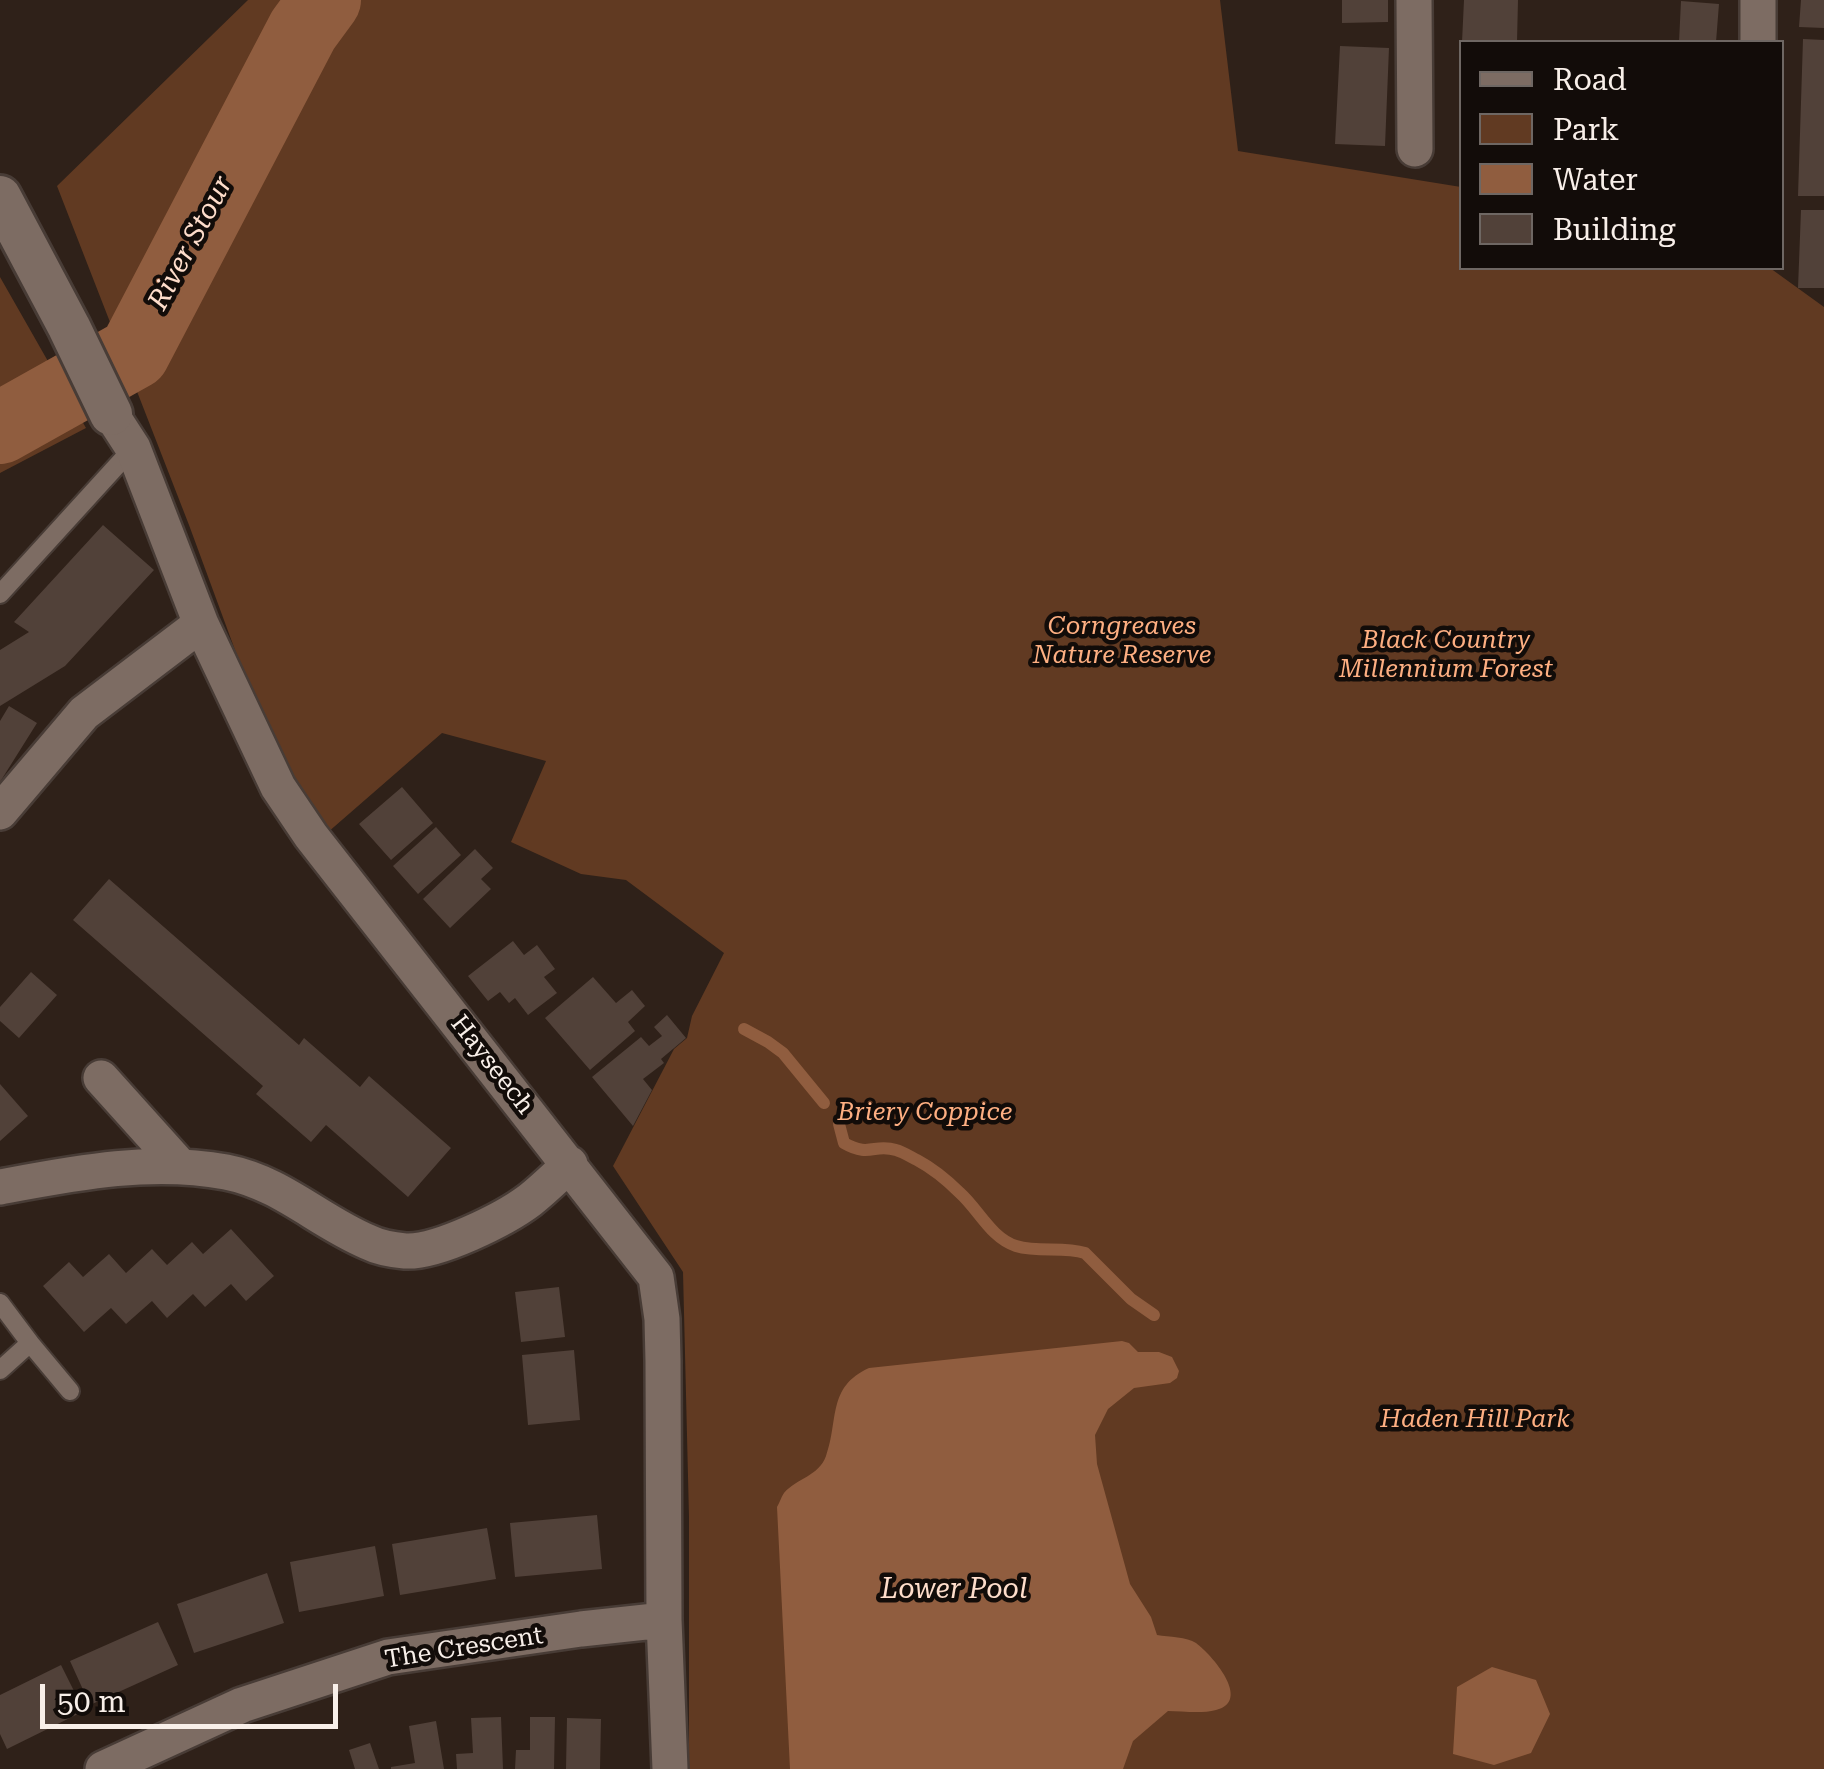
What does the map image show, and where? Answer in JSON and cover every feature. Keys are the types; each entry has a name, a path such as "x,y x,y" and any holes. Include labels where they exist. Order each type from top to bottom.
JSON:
{"street":[{"path":"1414,0 1415,150"},
{"path":"1758,0 1758,40"},
{"path":"0,197 122,431"},
{"name":"Hayseech","path":"122,431 201,624 278,787 310,836 656,1277 662,1319 664,1620 670,1769"},
{"path":"0,812 84,713 201,624"},
{"path":"102,1078 181,1167"},
{"path":"0,1187 116,1167 227,1172 268,1185 370,1243 407,1251 441,1244 484,1226 528,1201 570,1164"},
{"name":"The Crescent","path":"104,1769 242,1705 388,1657 664,1620"}],"lane":[{"path":"0,594 122,431"},
{"path":"0,1302 70,1391"},
{"path":"0,1370 30,1343"}],"green space":[{"name":"Corngreaves Nature Reserve","path":"248,0 1220,0 1238,151 1459,187 1459,270 1773,270 1824,307 1824,1769 689,1769 689,1517 683,1272 613,1166 674,1049 687,1038 692,1016 724,953 626,880 581,874 511,842 546,761 442,733 327,833 286,778 57,186"},
{"path":"0,277 86,428 0,473"}],"water":[{"name":"Lower Pool","path":"1122,1341 1138,1352 1159,1352 1172,1357 1179,1371 1170,1383 1134,1388 1108,1409 1095,1435 1097,1464 1130,1584 1151,1617 1157,1635 1192,1641 1219,1667 1230,1688 1231,1697 1226,1705 1204,1712 1168,1711 1133,1741 1123,1769 790,1769 777,1507 784,1493 823,1463 846,1385 869,1368"},
{"path":"1492,1667 1536,1680 1550,1714 1531,1753 1494,1765 1453,1754 1457,1687"}],"building":[{"path":"1342,0 1388,0 1388,22 1342,23"},
{"path":"1464,0 1518,0 1517,40 1462,40"},
{"path":"1801,0 1824,0 1824,28 1799,27"},
{"path":"1681,1 1719,4 1716,40 1679,40"},
{"path":"1803,39 1824,40 1824,196 1798,196"},
{"path":"1340,46 1389,48 1385,146 1335,144"},
{"path":"1801,210 1824,210 1824,288 1798,288"},
{"path":"103,525 154,570 65,666 0,706 0,650 29,632 14,622"},
{"path":"9,706 37,723 0,782 0,721"},
{"path":"402,787 433,823 391,860 359,824"},
{"path":"436,827 461,855 418,894 393,866"},
{"path":"475,849 493,868 481,879 491,889 450,928 423,899"},
{"path":"109,879 299,1045 304,1038 360,1087 369,1076 451,1148 408,1197 326,1125 311,1142 256,1094 263,1086 73,920"},
{"path":"513,941 524,955 537,945 555,969 544,977 557,993 528,1015 515,998 509,1003 500,992 488,1001 468,976"},
{"path":"31,972 57,995 19,1038 0,1021 0,1007"},
{"path":"593,977 616,1003 632,990 645,1006 628,1022 635,1031 590,1070 545,1018"},
{"path":"667,1015 686,1038 643,1079 652,1090 633,1126 592,1077 641,1037 649,1046 662,1036 654,1027"},
{"path":"0,1084 28,1116 0,1141"},
{"path":"231,1229 274,1276 246,1301 231,1284 205,1307 193,1294 167,1318 152,1301 126,1324 111,1308 84,1332 43,1286 69,1262 83,1277 109,1254 126,1273 152,1249 167,1265 192,1242 203,1254"},
{"path":"559,1287 565,1337 521,1342 515,1292"},
{"path":"574,1350 580,1420 528,1425 522,1355"},
{"path":"597,1515 602,1569 515,1577 510,1523"},
{"path":"487,1528 496,1579 400,1595 392,1544"},
{"path":"375,1546 384,1596 299,1612 290,1562"},
{"path":"267,1573 284,1623 194,1653 177,1604"},
{"path":"158,1622 178,1665 90,1705 70,1661"},
{"path":"61,1665 84,1711 7,1749 0,1734 0,1695"},
{"path":"501,1717 503,1769 457,1769 456,1754 473,1753 471,1718"},
{"path":"530,1717 555,1717 554,1769 515,1769 516,1750 530,1750"},
{"path":"567,1718 601,1719 600,1769 566,1769"},
{"path":"436,1721 444,1769 391,1769 415,1763 409,1726"},
{"path":"370,1743 379,1769 355,1769 349,1750"}],"waterway":[{"name":"River Stour","path":"0,428 134,353 303,30 325,0"},
{"path":"744,1029 783,1053 824,1103"},
{"path":"839,1124 844,1143 866,1150 896,1150 934,1171 1007,1242 1025,1248 1085,1253 1131,1299 1154,1315"}],"park label":[{"name":"Black Country Millennium Forest","path":"1446,656"},
{"name":"Briery Coppice","path":"925,1113"},
{"name":"Haden Hill Park","path":"1475,1420"}]}
